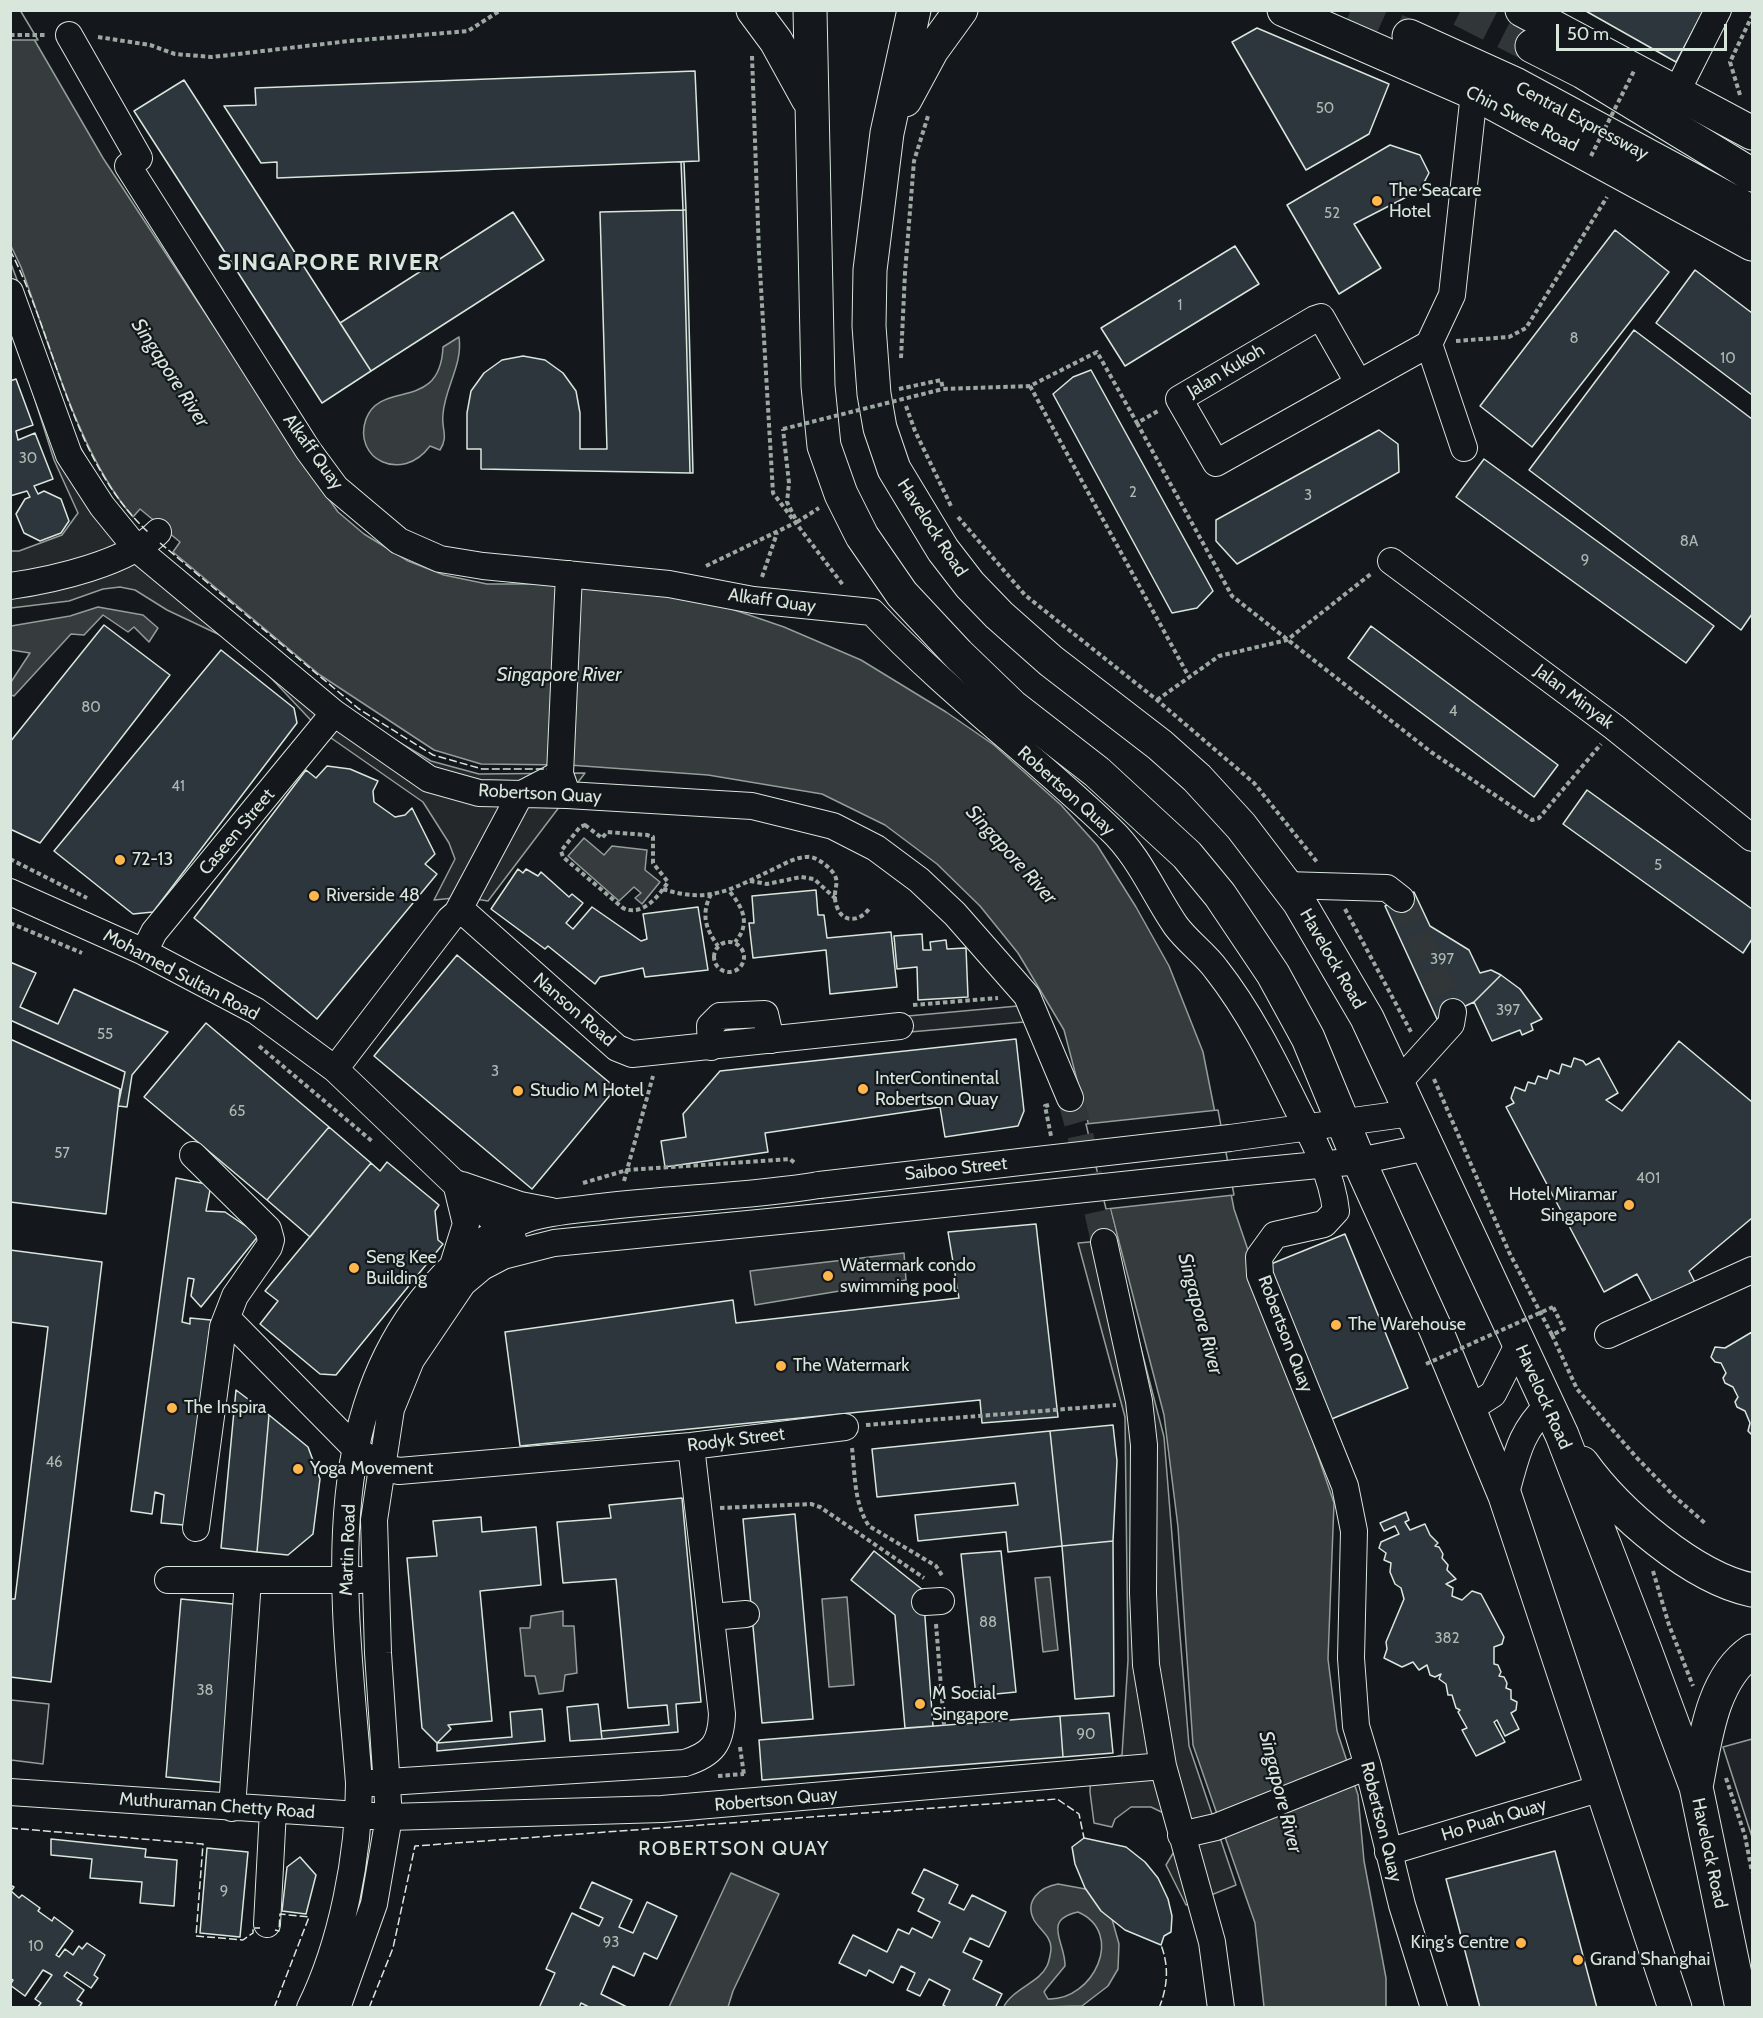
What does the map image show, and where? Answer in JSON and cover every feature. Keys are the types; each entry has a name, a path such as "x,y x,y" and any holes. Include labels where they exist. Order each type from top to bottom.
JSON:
{"main road":[{"path":"753,10 776,41 810,103"},
{"path":"810,10 810,103 818,375 824,446 841,494 862,536 902,594 958,654 1012,706 1097,772 1187,855 1214,887 1278,983 1308,1038 1359,1161 1436,1330 1505,1496 1674,2007"},
{"name":"Havelock Road","path":"914,10 887,133 870,270 869,326 874,394 880,428 894,470 937,541 970,585 999,615 1051,661 1160,745 1197,778 1241,826 1286,885 1367,1018 1562,1435 1696,1787 1742,2007"},
{"path":"887,133 932,50 961,10"},
{"name":"Chin Swee Road","path":"1284,10 1474,93 1752,244"},
{"path":"1522,10 1752,133"},
{"name":"Central Expressway","path":"1409,36 1515,84 1752,212"},
{"path":"1532,46 1584,72 1752,175"},
{"path":"1562,1435 1598,1486 1637,1522 1684,1558 1734,1586 1752,1590"},
{"path":"1696,1787 1716,1702 1730,1674 1752,1651"}],"street":[{"path":"1677,91 1718,10"},
{"name":"Alkaff Quay","path":"58,35 139,158 128,166 308,450 336,488 399,541 440,559 669,584 753,600 872,612"},
{"path":"1464,448 1429,344 1452,295 1474,93"},
{"name":"Robertson Quay","path":"10,292 69,455 102,506 137,549 334,713 429,779 479,794 520,795"},
{"name":"Jalan Kukoh","path":"1358,382 1321,317 1179,399 1216,463 1429,344"},
{"path":"10,586 113,561 137,549 158,532"},
{"name":"Jalan Minyak","path":"1391,561 1614,727 1752,838"},
{"path":"335,1069 450,919 458,913 464,897 520,795 563,785 569,574"},
{"name":"Robertson Quay","path":"872,612 944,684 1112,830 1142,868 1178,928 1216,968 1248,1014 1323,1164 1334,1194 1336,1211 1324,1224 1275,1236 1259,1257 1260,1275 1345,1486 1353,1531 1351,1658 1356,1726 1422,1977 1434,2007"},
{"name":"Caseen Street","path":"144,952 154,932 334,713"},
{"name":"Robertson Quay","path":"563,785 752,806 833,826 876,848 919,880 955,914 1027,996 1070,1098"},
{"path":"1286,885 1387,888 1401,899"},
{"name":"Mohamed Sultan Road","path":"10,892 144,952 256,1011 335,1069 524,1249"},
{"name":"Nanson Road","path":"458,913 466,914 617,1048 632,1054 711,1047 710,1026 720,1016 765,1014 771,1040 900,1026"},
{"path":"1397,1084 1451,1024 1453,1012"},
{"name":"Saiboo Street","path":"502,1229 529,1218 617,1205 819,1185 1230,1138 1345,1124 1411,1113"},
{"name":"Saiboo Street","path":"524,1249 554,1243 1359,1161 1427,1147"},
{"path":"194,1155 270,1234 269,1247 235,1296 226,1318 196,1528"},
{"path":"456,1183 520,1205 560,1213"},
{"path":"454,1262 466,1224 456,1183"},
{"name":"Martin Road","path":"310,2007 337,1945 359,1816 359,1783 344,1580 345,1520 356,1449 370,1398 392,1344 421,1300 454,1262 477,1243 502,1229"},
{"path":"1104,1242 1131,1403 1144,1445 1143,1593 1146,1665 1163,1767 1212,1942 1221,2007"},
{"name":"Martin Road","path":"337,2007 374,1904 389,1817 375,1580 374,1520 391,1409 411,1360 464,1283 482,1267 524,1249"},
{"path":"1608,1335 1752,1270"},
{"path":"226,1318 356,1449 381,1467"},
{"path":"1468,1410 1493,1394 1519,1344"},
{"path":"1505,1496 1521,1442 1529,1424 1548,1405"},
{"name":"Rodyk Street","path":"381,1467 399,1471 691,1446 847,1426"},
{"path":"359,1783 657,1766 685,1763 701,1758 713,1748 721,1733 722,1714 691,1446"},
{"path":"168,1580 375,1580"},
{"path":"232,1808 248,1580"},
{"path":"711,1617 746,1614"},
{"path":"1181,1835 1215,1827 1368,1766"},
{"name":"Robertson Quay","path":"389,1817 662,1809 1163,1767"},
{"name":"Ho Puah Quay","path":"1388,1852 1601,1788"},
{"name":"Muthuraman Chetty Road","path":"10,1792 389,1817"},
{"path":"267,1924 273,1810"}],"path":[{"path":"10,35 89,35 150,45 175,54 212,57 349,41 468,31 501,10"},
{"path":"1742,101 1730,63 1752,16"},
{"path":"752,50 759,253 773,493 797,522 838,581 872,612"},
{"path":"1591,156 1635,69"},
{"path":"901,366 904,273 914,161 929,112"},
{"path":"1429,344 1509,337 1526,328 1610,191"},
{"path":"797,522 787,502 789,483 783,429 943,389 1030,386 1097,352 1232,596 1431,752 1532,820 1539,818 1614,727"},
{"path":"900,378 900,389 941,380 943,389"},
{"path":"1030,386 1190,677"},
{"path":"1137,423 1179,399"},
{"path":"915,431 956,515 1025,595 1157,700 1219,656 1287,640 1384,564 1391,561"},
{"path":"669,584 797,522"},
{"path":"762,577 777,533"},
{"path":"585,825 602,838 607,832 647,834 652,837 653,863 667,879 663,889 645,908 629,911 563,857 561,851 585,825"},
{"path":"663,889 689,895 730,892 792,860 808,856 820,860 835,872 839,883 836,899 841,914 848,919 864,916 869,909"},
{"path":"10,859 92,900"},
{"path":"749,881 766,884 801,877 814,879 836,899"},
{"path":"730,892 743,912 744,919 742,934 735,942"},
{"path":"712,894 704,916 707,928 718,946"},
{"path":"10,923 88,955"},
{"path":"726,942 735,942 742,948 745,956 743,965 737,971 728,973 720,970 715,962 714,953 718,946 726,942"},
{"path":"257,1044 380,1148"},
{"path":"617,1205 659,1053"},
{"path":"1056,1158 1045,1106 1070,1098"},
{"path":"575,1186 627,1170 790,1159 819,1185"},
{"path":"1526,1286 1577,1389 1637,1458 1674,1496 1706,1524"},
{"path":"1426,1364 1553,1306 1564,1329 1552,1335"},
{"path":"935,1597 945,1581 936,1566 869,1526 863,1517 858,1502 847,1426 1131,1403"},
{"path":"698,1504 810,1504 820,1506 926,1580 935,1597 944,1725"},
{"path":"1650,1563 1669,1625 1709,1726"},
{"path":"943,1712 950,1711"},
{"path":"1724,1771 1745,1836 1752,1872"}],"shaded area":[{"path":"10,261 78,443 111,504 148,542 358,718 431,761 479,774 585,773 488,901 464,897 434,900 455,859 449,843 423,802 321,731 239,644 167,610 135,590 120,587 103,589 69,601 11,608 11,551 19,551 62,535 78,513 54,460 11,324"},
{"path":"1018,1006 1024,1022 910,1032 908,1016"},
{"path":"1113,1240 1164,1437 1189,1746 1236,1885 1186,1905 1166,1865 1178,1845 1172,1817 1151,1807 1131,1807 1115,1819 1112,1827 1094,1823 1090,1792 1091,1764 1122,1755 1128,1660 1125,1417 1078,1243"},
{"path":"11,1700 49,1704 43,1764 11,1760"},
{"path":"1752,1739 1752,1837 1723,1747"}],"water":[{"name":"Singapore River","path":"17,10 103,158 313,477 338,512 364,534 408,561 444,575 487,584 581,584 717,604 784,627 861,660 946,712 994,745 1061,805 1097,845 1136,907 1169,966 1203,1052 1234,1209 1334,1503 1328,1659 1337,1731 1358,1795 1364,1861 1386,1978 1386,2007 1264,2007 1255,1923 1193,1745 1178,1527 1164,1415 1064,1030 1018,953 980,906 937,864 885,825 822,794 708,775 569,765 481,764 434,750 320,675 173,552 180,542 140,509 133,517 114,492 81,431 21,267 11,246 10,11"},
{"path":"459,337 460,347 456,367 444,404 444,441 440,450 430,446 419,457 406,463 394,465 382,462 366,445 364,433 366,419 373,407 384,400 421,388 432,380 439,367 443,347"},
{"path":"98,607 143,615 158,628 149,642 134,627 128,632 103,615 84,635 71,634 14,696 11,695 11,682 30,653 11,650 11,626 70,616"},
{"path":"584,838 604,855 612,846 647,850 645,870 660,882 642,904 635,898 641,893 634,887 619,901 568,856"},
{"name":"Watermark condo swimming pool","path":"904,1253 906,1280 755,1305 750,1271"},
{"path":"1050,1577 1058,1650 1043,1652 1035,1578"},
{"path":"847,1597 854,1685 829,1687 822,1599"},
{"path":"563,1611 563,1626 574,1626 577,1673 565,1675 563,1691 539,1694 535,1676 525,1676 520,1628 530,1628 531,1616"},
{"path":"731,1873 779,1894 733,1991 728,2007 669,2007"},
{"path":"1058,1884 1091,1890 1110,1912 1119,1944 1118,1969 1108,1986 1082,2006 1003,2008 1013,1995 1038,1977 1048,1964 1050,1944 1047,1936 1034,1920 1031,1907 1036,1896","holes":["1078,1912 1092,1922 1100,1935 1101,1949 1098,1964 1090,1978 1078,1989 1064,1997 1048,1999 1044,1992 1065,1966 1058,1933 1060,1921"]}],"pier":[{"path":"20,10 38,40 11,40 11,11"},
{"path":"1218,1110 1234,1195 1106,1209 1086,1124"}],"building":[{"path":"1584,10 1704,10 1676,62"},
{"path":"1257,28 1389,84 1369,134 1306,170 1232,42"},
{"path":"695,71 699,161 277,178 277,162 261,163 224,106 256,105 255,88"},
{"path":"184,80 371,371 322,403 134,111"},
{"path":"1390,145 1420,155 1429,173 1420,190 1354,224 1381,268 1339,294 1287,205"},
{"path":"681,162 684,162 686,210 683,210"},
{"path":"683,210 690,473 481,469 481,449 467,449 467,413 471,391 484,373 502,360 523,356 545,360 563,373 576,391 580,413 580,449 607,449 600,212"},
{"path":"683,210 686,210 693,473 690,473"},
{"path":"513,212 544,260 371,371 340,323"},
{"path":"1615,230 1669,272 1532,447 1480,406"},
{"path":"1235,246 1259,284 1125,366 1101,328"},
{"path":"1695,270 1752,313 1752,395 1656,323"},
{"path":"1634,330 1752,419 1752,614 1741,630 1529,470"},
{"path":"1091,370 1213,591 1197,608 1172,613 1053,394 1073,377"},
{"path":"16,379 33,425 16,431 18,440 35,433 53,479 34,486 38,494 44,491 61,499 69,521 61,533 40,541 24,533 16,514 25,499 30,497 27,491 10,496 10,381"},
{"path":"1379,430 1398,444 1399,472 1237,564 1216,541 1216,520"},
{"path":"1484,459 1714,626 1686,663 1456,497"},
{"path":"104,625 170,675 40,843 10,829 10,742"},
{"path":"1371,626 1558,765 1534,797 1348,658"},
{"path":"221,650 294,708 297,723 153,912 133,914 54,851"},
{"name":"Riverside 48","path":"327,766 350,769 378,781 373,791 374,802 395,817 405,815 412,808 435,854 425,864 437,874 317,1019 194,918 306,770 316,778"},
{"path":"1587,790 1752,909 1752,939 1743,953 1563,824"},
{"path":"518,869 523,873 526,869 538,876 541,872 569,897 572,894 583,903 566,923 573,929 592,907 641,941 647,939 643,914 698,907 708,970 645,977 643,968 600,977 595,984 548,946 545,949 491,909"},
{"path":"816,890 818,915 824,915 827,938 891,932 897,987 830,994 826,950 753,958 749,923 754,923 752,896"},
{"path":"1414,892 1430,926 1469,950 1480,973 1491,970 1501,975 1474,1002 1437,1019 1385,906"},
{"path":"922,934 923,950 931,950 930,942 946,940 947,949 966,948 968,997 918,1000 917,967 897,969 894,936"},
{"name":"Studio M Hotel","path":"457,955 616,1088 532,1189 374,1056"},
{"path":"10,962 36,973 20,1007 58,1024 74,989 168,1032 132,1075 127,1107 118,1106 125,1072 10,1020"},
{"path":"1501,975 1520,989 1542,1019 1531,1024 1533,1030 1522,1035 1520,1030 1492,1041 1474,1002"},
{"path":"206,1023 329,1127 267,1200 144,1097"},
{"path":"10,1039 120,1089 106,1214 10,1202"},
{"name":"InterContinental Robertson Quay","path":"1016,1039 1024,1111 1018,1126 945,1137 940,1107 765,1133 768,1152 665,1167 661,1141 686,1137 683,1114 720,1071"},
{"name":"Hotel Miramar Singapore","path":"1679,1041 1752,1102 1752,1218 1689,1271 1699,1290 1657,1311 1637,1274 1604,1292 1506,1107 1514,1103 1511,1098 1515,1087 1525,1091 1528,1082 1535,1084 1538,1076 1547,1079 1550,1070 1559,1074 1562,1064 1571,1067 1574,1058 1583,1061 1586,1065 1599,1058 1618,1093 1606,1100 1622,1111"},
{"path":"329,1127 371,1163 310,1237 267,1200"},
{"name":"Seng Kee Building","path":"387,1162 439,1205 435,1211 438,1240 443,1244 336,1375 320,1374 260,1324 278,1301 265,1291 371,1163 380,1171"},
{"name":"The Inspira","path":"176,1178 211,1185 206,1211 225,1212 259,1235 201,1307 191,1296 194,1279 188,1278 182,1322 190,1324 190,1318 211,1320 184,1525 161,1523 164,1495 155,1492 152,1514 131,1511"},
{"name":"The Watermark","path":"1036,1224 1058,1417 982,1423 980,1400 520,1446 505,1332 733,1300 736,1323 959,1298 948,1232"},
{"name":"The Warehouse","path":"1345,1234 1408,1388 1329,1420 1266,1266"},
{"path":"10,1250 102,1262 51,1682 10,1677 10,1599 15,1599 48,1327 10,1322"},
{"path":"1752,1332 1752,1435 1748,1431 1750,1423 1745,1411 1737,1407 1735,1402 1738,1397 1733,1387 1725,1383 1723,1378 1726,1373 1721,1363 1715,1362 1711,1357 1715,1347 1725,1348"},
{"path":"236,1390 269,1415 257,1552 221,1548"},
{"path":"269,1415 308,1447 320,1479 313,1534 288,1555 257,1552"},
{"path":"1113,1425 1117,1461 1113,1541 1062,1546 1050,1431"},
{"path":"1050,1431 1062,1546 1008,1552 1006,1532 918,1541 915,1515 1018,1505 1015,1483 877,1497 872,1449"},
{"path":"682,1498 701,1702 676,1704 678,1732 602,1739 601,1731 669,1725 667,1705 628,1708 616,1579 563,1583 557,1522 611,1518 609,1505"},
{"path":"1406,1512 1409,1520 1405,1522 1410,1530 1425,1524 1430,1535 1438,1543 1435,1546 1439,1547 1443,1554 1442,1558 1448,1565 1447,1570 1456,1579 1446,1584 1453,1588 1452,1596 1462,1600 1472,1591 1481,1594 1504,1637 1502,1644 1494,1647 1494,1664 1498,1665 1501,1672 1499,1676 1504,1677 1507,1683 1506,1688 1511,1690 1511,1699 1517,1702 1516,1710 1511,1713 1519,1729 1505,1736 1497,1720 1494,1722 1505,1742 1476,1756 1462,1730 1467,1728 1458,1712 1460,1710 1456,1708 1452,1695 1448,1695 1446,1684 1439,1679 1441,1674 1435,1677 1430,1675 1427,1665 1419,1670 1413,1662 1402,1667 1384,1658 1387,1649 1386,1642 1404,1599 1401,1588 1395,1584 1390,1572 1391,1563 1384,1560 1386,1553 1379,1548 1381,1542 1399,1534 1395,1526 1384,1531 1380,1523"},
{"path":"795,1514 813,1719 762,1723 743,1519"},
{"path":"481,1517 482,1532 536,1527 541,1585 480,1591 492,1721 448,1725 451,1729 437,1743 422,1728 407,1558 437,1556 433,1521"},
{"path":"1113,1541 1114,1696 1075,1699 1062,1546"},
{"path":"874,1551 923,1590 933,1726 905,1728 895,1615 851,1580"},
{"path":"1001,1551 1016,1692 976,1696 961,1554"},
{"path":"181,1599 243,1605 228,1783 166,1777"},
{"path":"598,1704 602,1739 570,1741 567,1707"},
{"path":"542,1709 545,1741 437,1751 437,1743 512,1737 510,1712"},
{"path":"1109,1713 1113,1753 1063,1757 1060,1716"},
{"path":"1060,1716 1063,1757 762,1780 759,1740"},
{"path":"1084,1838 1126,1847 1145,1862 1158,1878 1168,1899 1172,1916 1171,1932 1164,1936 1161,1945 1125,1930 1101,1911 1085,1888 1075,1864 1072,1847"},
{"path":"51,1839 146,1849 145,1857 177,1860 174,1906 140,1903 142,1882 90,1878 92,1859 51,1855"},
{"path":"207,1848 248,1852 240,1937 200,1933"},
{"name":"King's Centre","path":"1555,1851 1597,2008 1480,2008 1446,1879"},
{"path":"300,1857 316,1875 306,1914 282,1911 287,1867"},
{"path":"924,1869 958,1885 949,1903 964,1910 972,1895 1006,1912 989,1947 970,1938 963,1952 982,1961 973,1979 1002,1994 995,2008 948,2008 943,2005 950,1990 929,1979 920,1996 907,1990 915,1973 901,1966 893,1983 869,1970 866,1976 839,1963 853,1935 887,1952 898,1929 909,1934 912,1928 932,1938 940,1922 918,1911 924,1899 912,1893"},
{"path":"592,1882 632,1900 619,1927 633,1933 647,1902 677,1916 657,1959 644,1953 634,1976 613,1966 601,1994 629,2008 591,2008 581,2003 579,2008 539,2008 555,1973 546,1969 572,1913 599,1926 603,1918 580,1908"},
{"path":"10,1885 14,1887 11,1891 19,1898 22,1895 40,1908 38,1911 52,1921 54,1917 73,1931 56,1955 59,1957 65,1949 73,1955 79,1946 82,1949 87,1943 105,1955 94,1975 98,1978 91,1988 67,1972 64,1976 84,1990 77,2000 82,2003 79,2008 37,2008 41,2003 35,1999 52,1975 43,1970 25,1996 10,1985 13,1980 10,1978"}],"tunnel":[{"path":"1351,10 1409,36"},
{"path":"1461,10 1532,46"},
{"path":"1401,899 1453,1012"},
{"path":"1070,1098 1104,1242"}],"fence":[{"path":"10,250 41,323 82,435 100,470 121,502 148,532"},
{"path":"160,543 359,709 433,755 482,769 547,769"},
{"path":"369,2008 393,1948 415,1846 1057,1799 1079,1814 1084,1838"},
{"path":"10,1828 203,1844 196,1936 243,1940 253,1933 253,1928 260,1928"},
{"path":"274,2008 309,1917 280,1914 279,1931 275,1930"},
{"path":"1159,2008 1166,1976 1161,1945"}],"place":[{"name":"The Seacare Hotel","path":"1377,201"},
{"name":"72-13","path":"120,860"},
{"name":"Riverside 48","path":"314,896"},
{"name":"InterContinental Robertson Quay","path":"863,1089"},
{"name":"Studio M Hotel","path":"518,1091"},
{"name":"Hotel Miramar Singapore","path":"1629,1205"},
{"name":"Seng Kee Building","path":"354,1268"},
{"name":"Watermark condo swimming pool","path":"828,1276"},
{"name":"The Warehouse","path":"1336,1325"},
{"name":"The Watermark","path":"781,1366"},
{"name":"The Inspira","path":"172,1408"},
{"name":"Yoga Movement","path":"298,1469"},
{"name":"M Social Singapore","path":"920,1704"},
{"name":"King's Centre","path":"1521,1943"},
{"name":"Grand Shanghai","path":"1578,1960"}],"district":[{"name":"SINGAPORE RIVER","path":"329,263"},
{"name":"ROBERTSON QUAY","path":"734,1849"}]}
